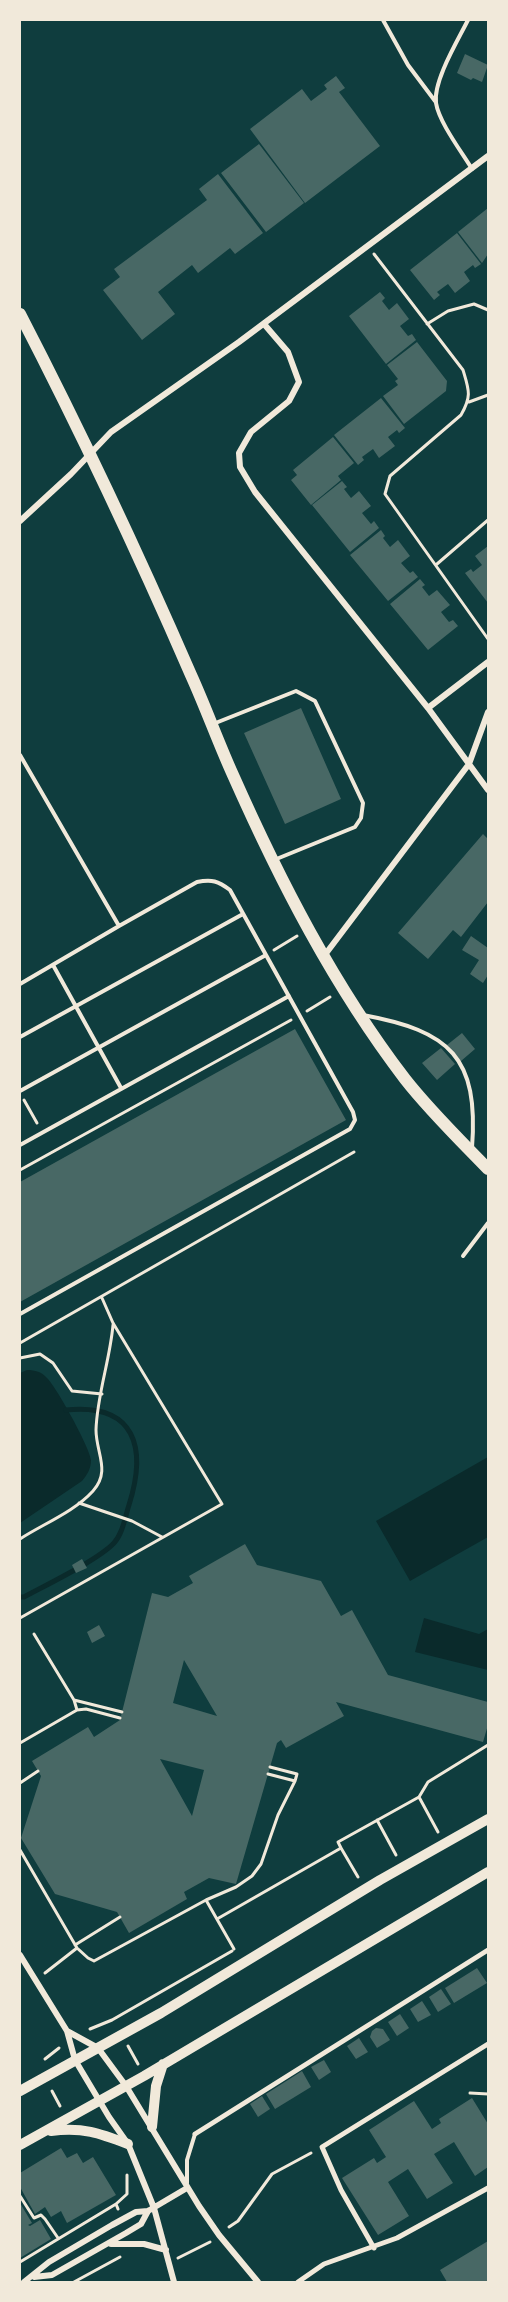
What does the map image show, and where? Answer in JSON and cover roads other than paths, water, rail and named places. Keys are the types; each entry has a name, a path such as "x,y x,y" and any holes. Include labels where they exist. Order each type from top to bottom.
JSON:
{"main road":[{"path":"20,314 89,453 187,665 273,861 309,929 343,990 407,1081 488,1168"}],"street":[{"path":"20,521 71,474 111,432 264,324 489,156"},
{"path":"264,324 288,352 299,382 289,401 251,432 239,453 240,467 255,492 428,708 489,790"},
{"path":"428,708 489,662"},
{"path":"324,956 469,764 489,712"},
{"path":"20,2091 160,2013 380,1880 489,1819"},
{"path":"20,2145 126,2086 489,1872"},
{"path":"195,2134 489,1950"},
{"path":"20,1955 67,2031 75,2060 128,2144 166,2250 174,2283"},
{"path":"67,2031 98,2048 126,2086 187,2188 219,2235 258,2283"},
{"path":"374,2248 341,2190 322,2148 489,2044"},
{"path":"152,2127 156,2086 163,2064"},
{"path":"44,2131 74,2128 101,2134 128,2144"},
{"path":"24,2283 49,2262 121,2219 136,2212 151,2209 187,2188"},
{"path":"298,2283 324,2264 374,2248 418,2228 489,2188"},
{"path":"33,2277 52,2275 107,2244 141,2224 151,2209"},
{"path":"107,2244 136,2243 166,2250"}],"lane":[{"path":"382,20 408,65 436,102 441,117 472,169"},
{"path":"436,102 438,84 468,20"},
{"path":"211,724 296,691 315,701 363,803 361,818 355,827 273,861"},
{"path":"20,755 119,926"},
{"path":"20,984 197,882 210,879 219,882 230,890 353,1112 355,1120 353,1127 20,1314"},
{"path":"20,1037 243,914"},
{"path":"20,1090 266,955"},
{"path":"53,965 121,1088"},
{"path":"20,1145 289,996"},
{"path":"359,1014 393,1020 418,1029 441,1042 448,1050 464,1070 470,1086 474,1110 472,1152"},
{"path":"463,1256 489,1223"},
{"path":"187,2188 187,2160 195,2134"}],"water":[{"path":"27,1370 41,1373 52,1384 79,1431 91,1460 88,1472 82,1481 20,1523 20,1373"},
{"path":"488,1457 488,1537 410,1581 376,1521"},
{"path":"424,1618 479,1634 488,1629 488,1670 415,1652"}],"waterway":[{"path":"20,1597 24,1597 84,1564 114,1543 122,1530 134,1484 137,1465 135,1448 130,1434 121,1422 108,1414 90,1410 66,1410"}]}
